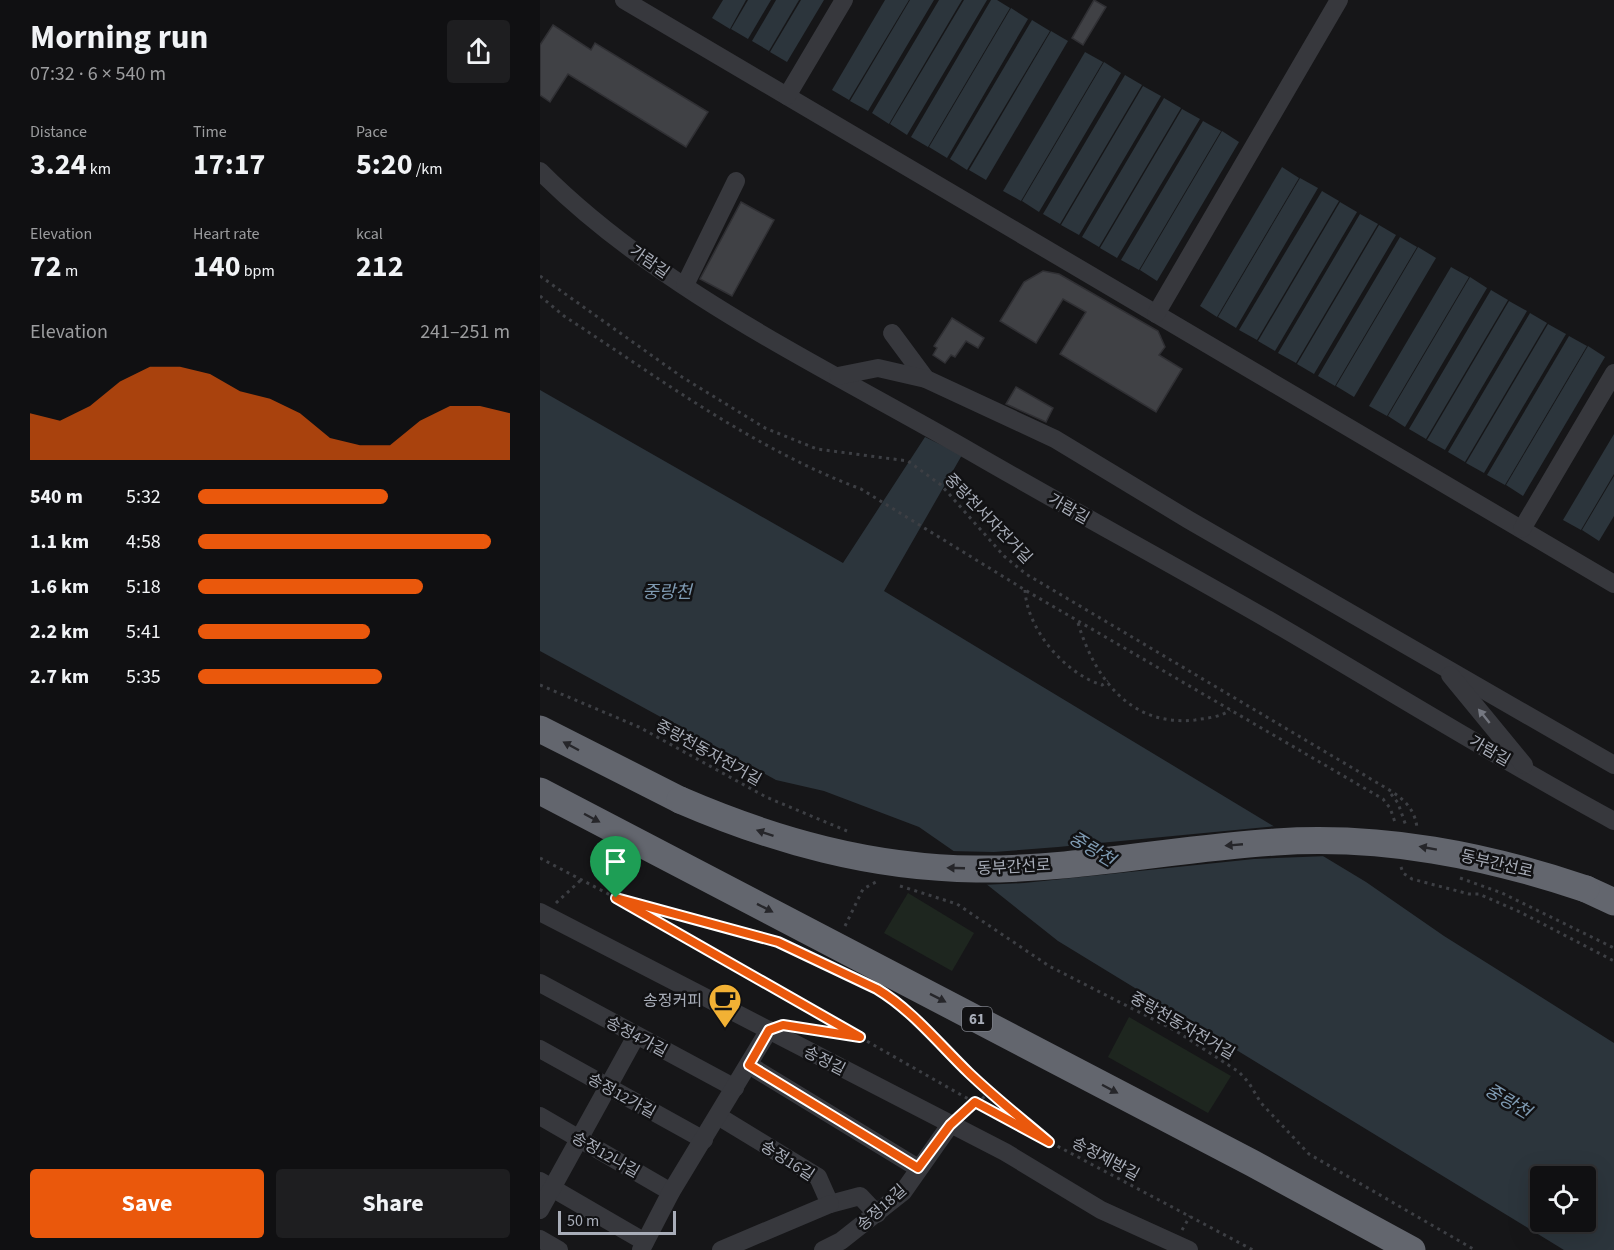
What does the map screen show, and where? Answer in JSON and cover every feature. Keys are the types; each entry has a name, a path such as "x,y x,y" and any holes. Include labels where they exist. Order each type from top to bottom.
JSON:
{"highway":[{"name":"동부간선로","path":"540,729 680,800 744,826 795,843 858,858 907,865 977,869 1021,867 1267,842 1338,841 1420,846 1479,857 1586,889 1614,902"},
{"name":"61","path":"540,791 1412,1250"},
{"path":"1375,1229 1399,1250"}],"street":[{"path":"624,0 1614,584"},
{"path":"787,96 844,0"},
{"path":"1156,314 1339,0"},
{"name":"가람길","path":"540,171 580,210 739,320 1277,625 1534,778 1614,821"},
{"path":"686,285 736,181"},
{"path":"892,333 927,380"},
{"path":"838,376 878,368 927,380 1055,439 1614,765"},
{"path":"1521,529 1614,373"},
{"path":"1443,666 1534,778"},
{"name":"송정길","path":"541,916 1005,1152 1101,1210 1179,1248"},
{"name":"송정4가길","path":"540,983 735,1088"},
{"path":"546,1184 643,1246 672,1192 769,1030"},
{"path":"540,1210 546,1184 580,1138 636,1036"},
{"name":"송정12가길","path":"540,1049 704,1140"},
{"path":"749,1065 918,1168"},
{"name":"송정12나길","path":"540,1116 672,1192"},
{"name":"송정16길","path":"718,1116 818,1177 830,1204"},
{"name":"송정18길","path":"823,1250 841,1241 903,1192 950,1125"},
{"path":"721,1250 830,1204 860,1196 877,1214"},
{"path":"540,1239 559,1250"}],"path":[{"name":"중랑천서자전거길","path":"540,276 682,377 765,428 817,449 908,461 937,482 1013,564 1034,579 1383,787"},
{"path":"540,296 564,316 732,425 834,479 861,489 933,531 1025,590 1383,800 1395,819 1397,834"},
{"path":"1025,590 1030,614 1056,654 1092,682 1102,685 1108,681"},
{"path":"1078,621 1082,636 1108,681 1119,697 1140,713 1179,721 1214,717 1230,710"},
{"name":"중랑천동자전거길","path":"540,685 639,727 766,797 853,833"},
{"name":"송정제방길","path":"540,858 616,898 975,1102 1253,1250"},
{"path":"1401,864 1403,873 1412,879 1469,894 1479,894 1520,912 1614,961"},
{"path":"1455,877 1502,893 1614,948"},
{"path":"541,916 581,880"},
{"path":"845,926 863,889 881,881"},
{"name":"중랑천동자전거길","path":"892,884 930,893 957,904 1049,966 1176,1031 1239,1072 1261,1103 1309,1154 1475,1250"},
{"path":"616,898 747,932 798,951"},
{"path":"891,998 991,1092 1049,1142"},
{"path":"769,1030 783,1025 860,1037"},
{"path":"950,1125 975,1102 991,1092"}],"shaded area":[{"path":"908,893 974,933 952,971 884,933"},
{"path":"1129,1017 1231,1076 1208,1113 1108,1057"}],"water":[{"path":"723,0 746,0 730,29 712,18"},
{"path":"748,0 771,0 748,39 731,29"},
{"path":"776,0 799,0 769,51 752,41"},
{"path":"801,0 824,0 787,62 770,52"},
{"path":"885,0 909,0 849,100 832,90"},
{"path":"910,0 934,0 868,111 850,101"},
{"path":"939,0 962,0 889,124 872,113"},
{"path":"964,0 987,0 907,135 890,124"},
{"path":"991,0 997,0 1010,8 928,147 911,137"},
{"path":"1011,8 1028,19 947,158 929,147"},
{"path":"1032,20 1050,31 967,170 950,159"},
{"path":"1051,31 1068,41 986,180 969,170"},
{"path":"1085,52 1103,62 1021,201 1003,191"},
{"path":"1104,62 1121,73 1039,212 1022,201"},
{"path":"1125,75 1142,85 1060,224 1043,214"},
{"path":"1143,86 1161,96 1079,235 1061,225"},
{"path":"1164,98 1181,108 1099,247 1082,237"},
{"path":"1182,109 1200,119 1117,258 1100,248"},
{"path":"1203,121 1221,131 1139,270 1121,260"},
{"path":"1222,131 1239,142 1157,281 1140,270"},
{"path":"1282,167 1299,178 1217,317 1200,306"},
{"path":"1300,178 1318,188 1236,328 1218,317"},
{"path":"1322,191 1339,201 1257,340 1239,330"},
{"path":"1340,202 1357,212 1275,351 1258,341"},
{"path":"1360,214 1378,224 1296,363 1278,353"},
{"path":"1379,225 1396,235 1314,374 1297,364"},
{"path":"1400,237 1417,247 1335,386 1318,376"},
{"path":"1418,247 1436,258 1354,397 1336,386"},
{"path":"1451,267 1469,277 1387,416 1369,406"},
{"path":"1470,277 1487,288 1405,427 1388,416"},
{"path":"1491,290 1508,300 1426,439 1409,429"},
{"path":"1509,301 1527,311 1445,450 1427,440"},
{"path":"1530,313 1547,323 1465,462 1448,452"},
{"path":"1548,324 1566,334 1484,473 1466,463"},
{"path":"1569,336 1587,346 1505,485 1487,475"},
{"path":"1588,346 1605,357 1523,496 1506,485"},
{"name":"중랑천","path":"540,390 843,563 925,437 962,455 884,591 1366,882 1444,936 1614,1043 1614,1250 1564,1250 1535,1232 1596,1232 1596,1166 1530,1166 1530,1229 1058,941 985,883 955,852 919,827 824,791 776,780 540,651"},
{"path":"1614,434 1614,474 1581,530 1563,520"},
{"path":"1614,476 1614,516 1599,541 1582,530"}],"pier":[{"path":"1276,826 1328,856 1254,859 1024,883 982,885 949,851 994,852"}],"building":[{"path":"1094,0 1106,7 1083,45 1072,38"},
{"path":"553,25 591,50 595,43 708,112 686,147 568,74 550,102 540,95 540,45"},
{"path":"741,202 774,220 732,296 700,279"},
{"path":"1043,271 1059,274 1158,331 1165,347 1159,355 1182,369 1156,412 1060,354 1086,312 1063,299 1036,343 1000,321 1024,282"},
{"path":"952,318 984,338 978,348 966,341 955,357 951,355 945,363 933,355 937,348 934,346"},
{"path":"1016,387 1053,408 1046,422 1006,404"}],"place":[{"name":"송정커피","path":"725,1029"}],"route":[{"path":"616,898 778,942 877,989 920,1023 970,1074 1049,1142 975,1102 950,1125 918,1168 749,1065 769,1030 783,1025 860,1037 616,898"}]}
